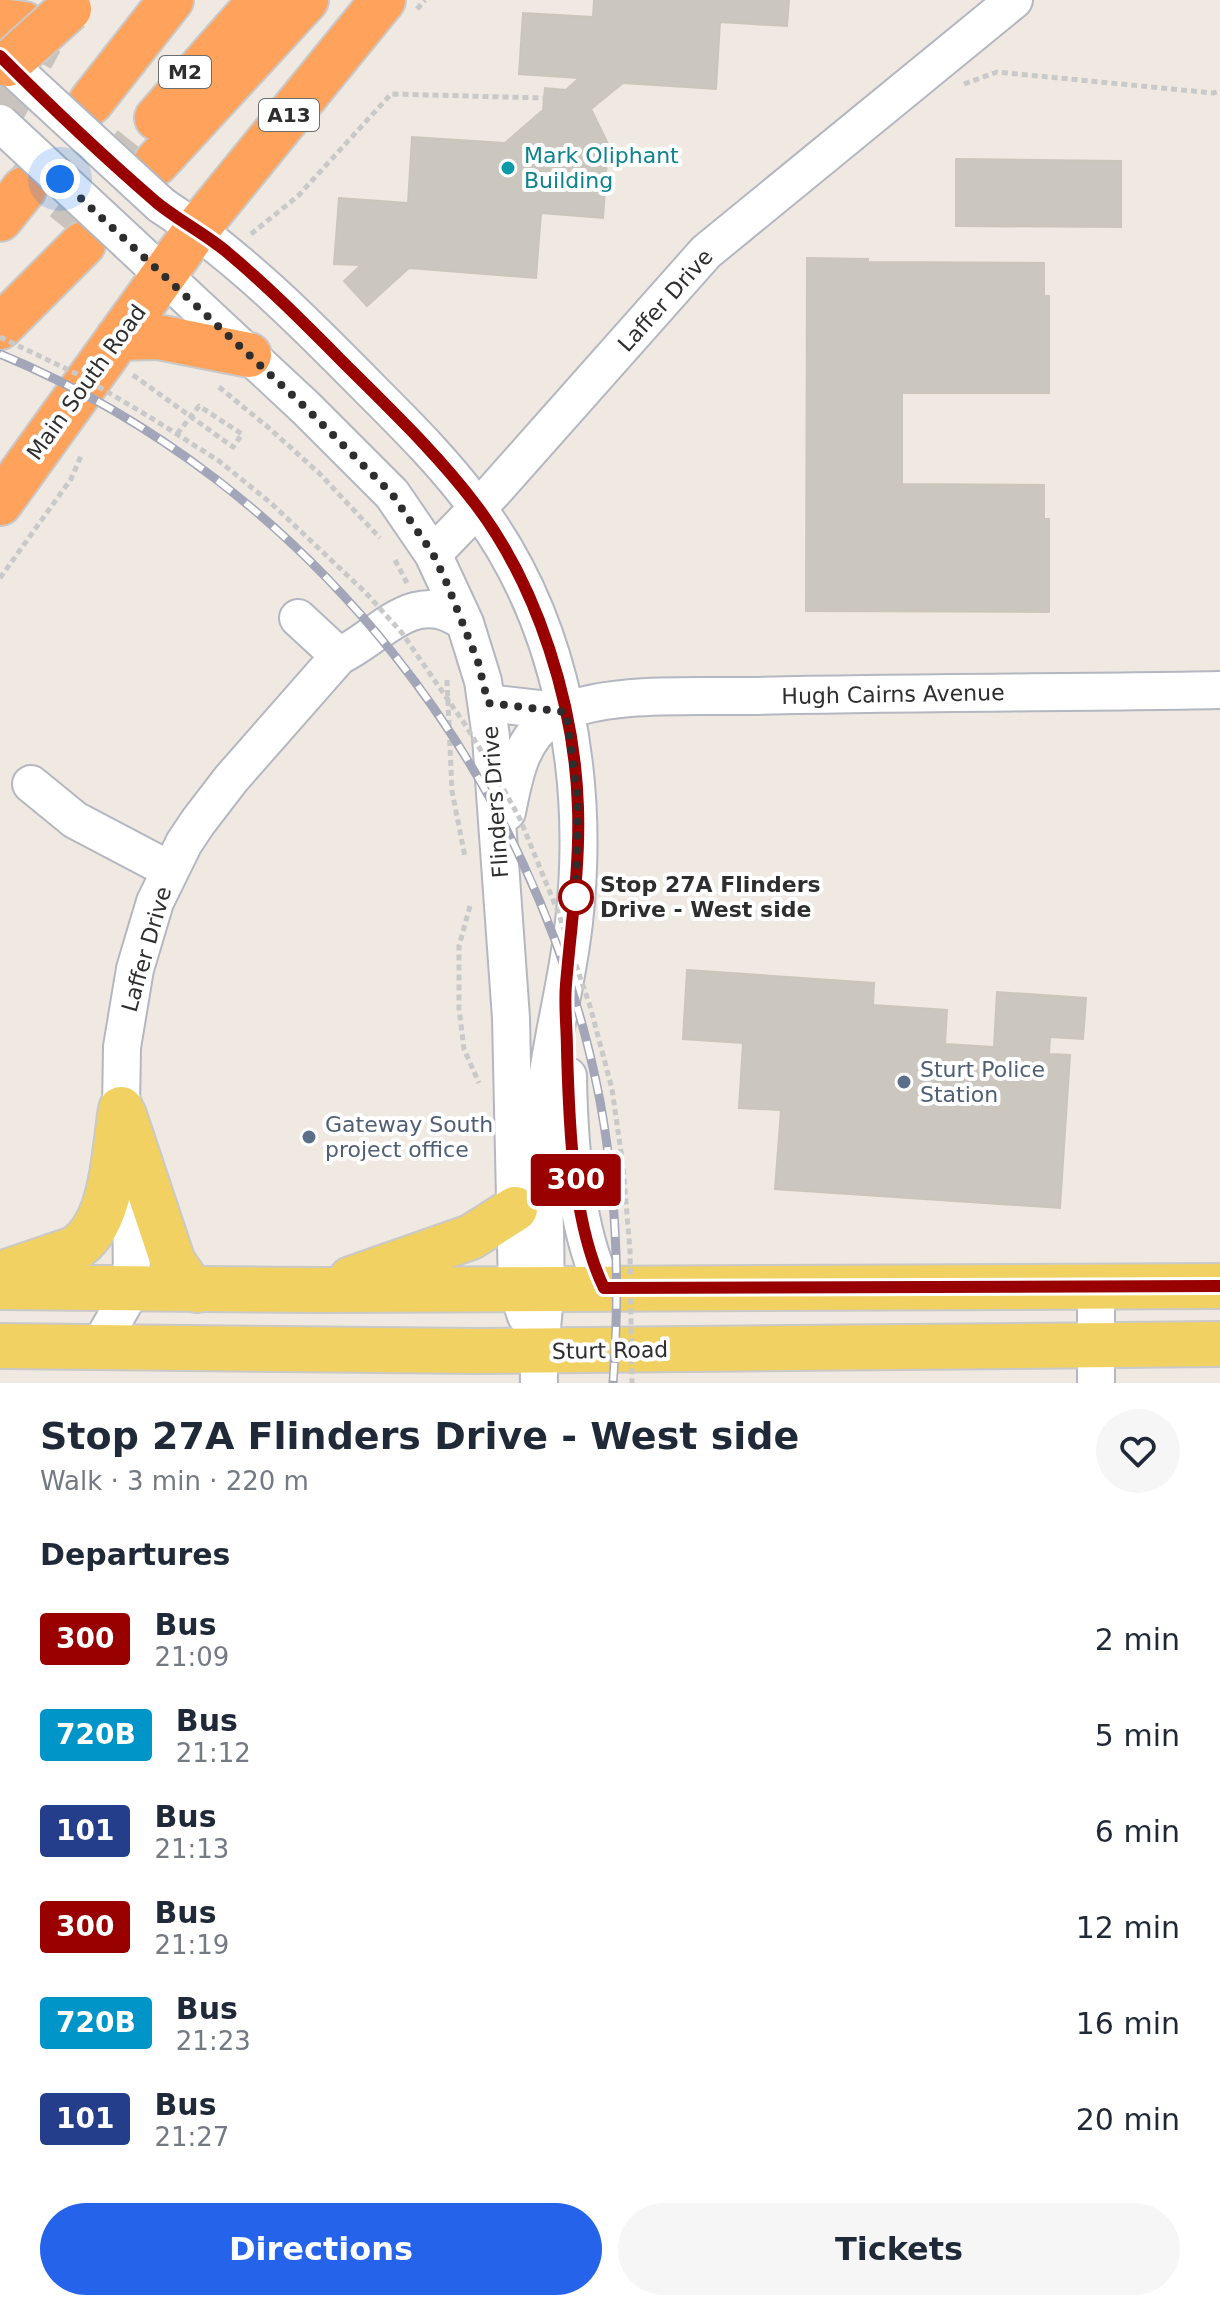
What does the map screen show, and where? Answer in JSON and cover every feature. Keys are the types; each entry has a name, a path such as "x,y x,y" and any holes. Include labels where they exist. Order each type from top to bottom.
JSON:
{"highway":[{"name":"M2","path":"91,102 171,0"},
{"name":"M2","path":"150,171 235,0"},
{"path":"150,171 261,0"},
{"path":"150,171 306,0"},
{"name":"Main South Road","path":"0,503 125,357 163,275 383,0"},
{"path":"6,50 74,4"},
{"path":"0,315 75,237 0,327"},
{"path":"125,357 158,337 249,355"}],"main road":[{"path":"0,1274 74,1249 83,1244 96,1228 107,1193 121,1109"},
{"path":"121,1109 173,1262 186,1281 197,1290"},
{"path":"319,1290 471,1237 515,1209"},
{"path":"0,1287 319,1290 1220,1286"},
{"name":"Sturt Road","path":"0,1346 538,1367 1097,1364 1220,1344"}],"street":[{"name":"Laffer Drive","path":"433,554 478,508 706,252 1014,0"},
{"path":"6,50 150,171 196,230 230,254 323,342 439,460 478,508 531,601 546,639 566,712 574,759 579,834 575,909 544,1112 531,1289 538,1367"},
{"name":"Flinders Drive","path":"0,123 249,355 392,494 433,554 465,623 488,703 511,1018 515,1209 531,1289"},
{"name":"Laffer Drive","path":"132,1289 131,1183 121,1109 121,1056 127,1005 148,923 170,870 198,822 231,779 339,656 355,649 409,612 440,612 465,623"},
{"path":"298,618 339,656"},
{"name":"Hugh Cairns Avenue","path":"566,712 612,701 645,699 871,693 1220,690"},
{"path":"488,703 566,712"},
{"path":"499,849 522,754 537,732 554,717 566,712"},
{"path":"31,784 75,820 170,870"},
{"path":"565,986 571,1147 590,1255 604,1288"},
{"path":"1096,1288 1097,1364"},
{"path":"98,1348 132,1289"}],"path":[{"path":"954,88 997,72 1213,93 1220,91"},
{"path":"240,242 298,196 391,94 544,98"},
{"path":"0,337 77,374 153,419 219,461 272,504 366,593 402,633 473,737 520,819 558,912 602,1047 612,1089 623,1166 631,1265 632,1383"},
{"path":"125,357 156,392 180,409 192,418 203,426 233,447 242,434 199,406 192,415 184,425 177,434"}],"building":[{"name":"Mark Oliphant Building","path":"594,0 789,0 787,26 720,22 716,89 623,83 591,109 608,144 603,218 541,213 536,278 409,268 367,306 344,281 361,265 334,264 339,198 408,203 412,137 505,143 543,110 545,88 566,90 579,78 519,74 523,13 593,17"},
{"path":"956,159 1121,161 1121,227 956,226"},
{"path":"807,258 868,259 868,262 1044,263 1044,296 1049,296 1049,393 902,393 902,484 1044,485 1044,519 1049,519 1049,612 806,611"},
{"name":"Sturt Police Station","path":"687,970 874,983 873,1005 947,1010 945,1044 994,1047 997,992 1086,998 1083,1039 1050,1037 1049,1054 1070,1055 1060,1208 775,1189 781,1110 739,1108 743,1043 683,1039"}],"tunnel":[{"path":"0,116 41,41"},
{"path":"24,189 91,102"},
{"path":"67,230 135,144"}],"railway":[{"path":"0,354 112,410 216,479 309,561 393,653 464,755 523,864 569,980 600,1101 616,1242 613,1383"}],"bus line":[{"name":"300","path":"0,56 161,205 230,254 303,322 423,443 478,508 531,601 546,639 561,693 574,759 579,834 574,921 565,986 569,1123 590,1255 604,1288 1220,1286"}],"place":[{"name":"Mark Oliphant Building","path":"508,168"},
{"name":"Stop 27A Flinders Drive - West side","path":"576,897"},
{"name":"Sturt Police Station","path":"904,1082"},
{"name":"Gateway South project office","path":"309,1137"}],"route":[{"path":"60,179 306,408 392,494 433,554 445,579 465,623 488,703 566,712 578,801 576,897"}]}
